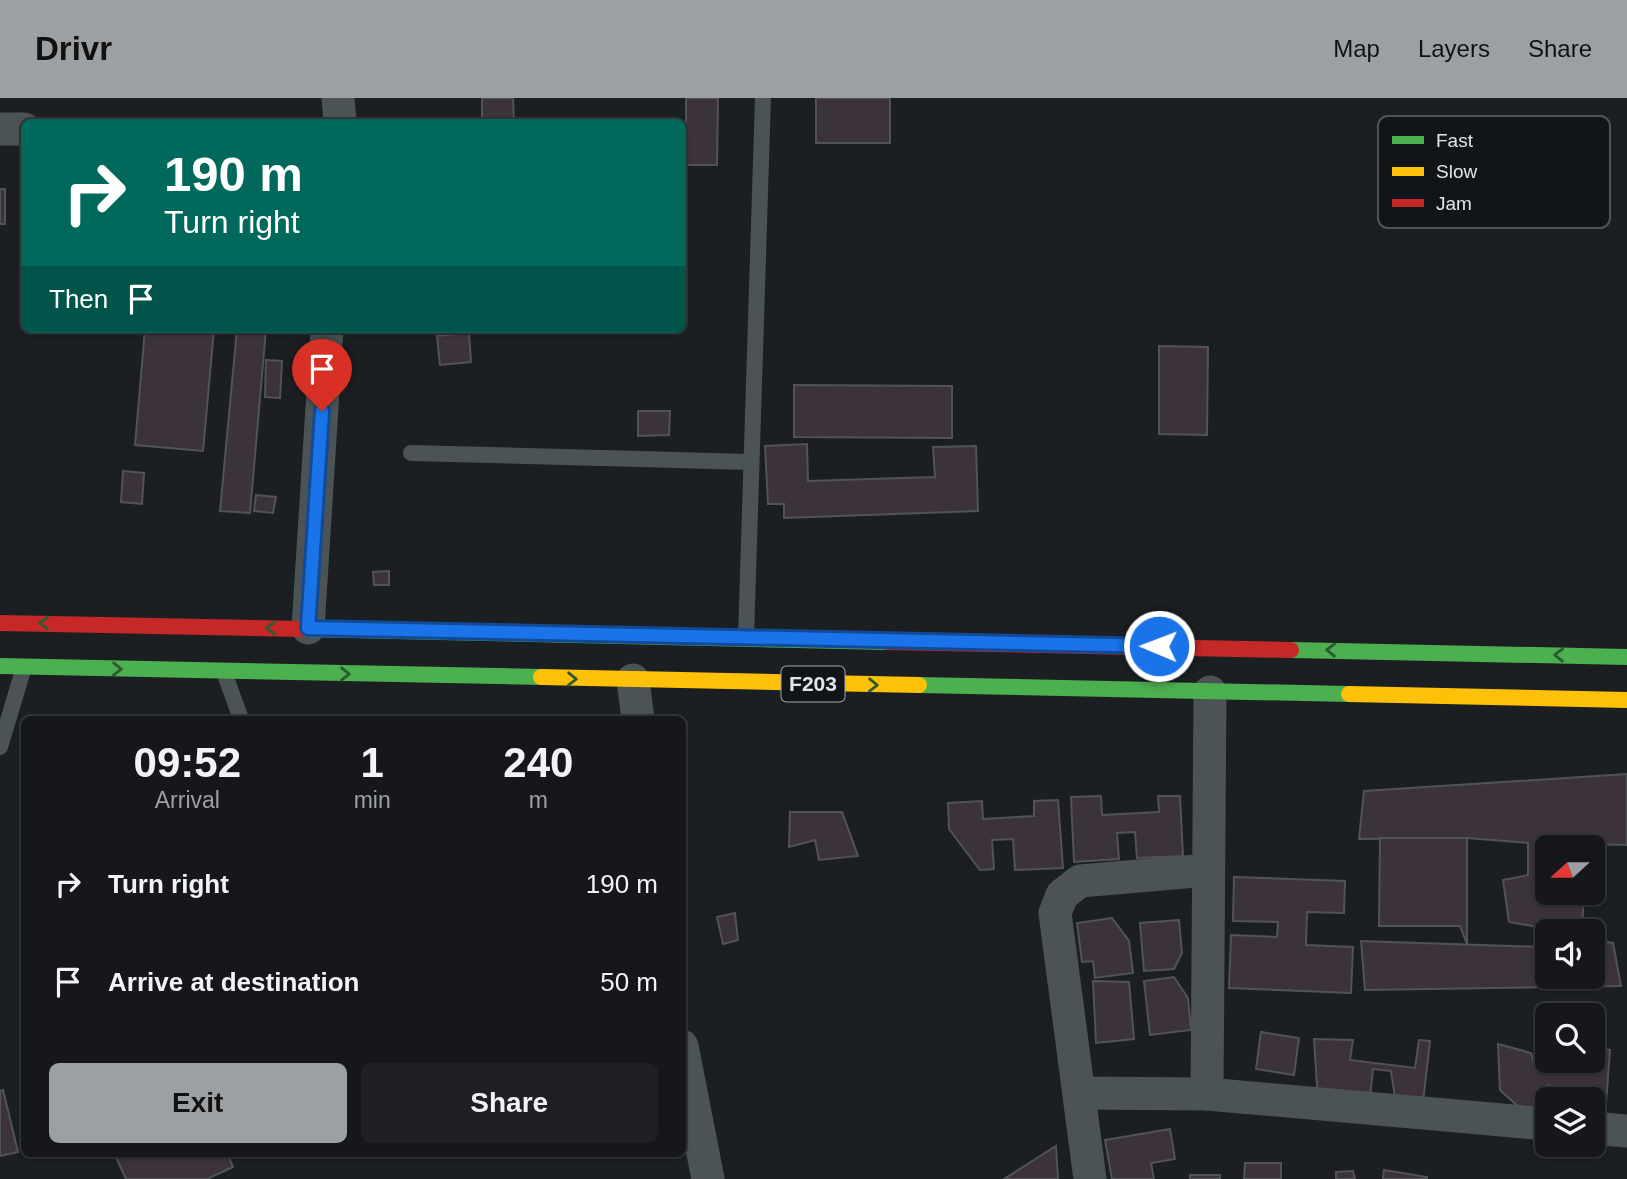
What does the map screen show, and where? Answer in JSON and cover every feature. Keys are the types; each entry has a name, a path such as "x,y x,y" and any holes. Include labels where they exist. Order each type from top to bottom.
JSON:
{"main road":[{"name":"F203","path":"0,622 1627,657"},
{"name":"F203","path":"0,666 1627,700"}],"street":[{"path":"338,98 340,119"},
{"path":"0,129 21,129"},
{"path":"308,628 327,333"},
{"path":"633,680 638,716"},
{"path":"1207,1094 1210,692"},
{"path":"1090,1179 1055,913 1062,895 1080,881 1208,870"},
{"path":"686,1066 708,1179"},
{"path":"1079,1093 1207,1094 1535,1123"},
{"path":"1605,1129 1627,1131"}],"lane":[{"path":"746,637 763,98"},
{"path":"411,453 751,462"},
{"path":"0,747 24,667"},
{"path":"224,671 240,716"}],"building":[{"path":"482,98 513,98 514,119 482,119"},
{"path":"686,98 718,98 717,165 686,165"},
{"path":"816,98 890,98 890,143 816,143"},
{"path":"0,189 5,189 5,224 0,224"},
{"path":"145,333 214,333 203,451 135,445"},
{"path":"237,333 266,333 250,513 220,511"},
{"path":"469,333 471,362 440,365 437,336"},
{"path":"1159,346 1208,347 1207,435 1159,434"},
{"path":"266,360 282,361 280,398 265,397"},
{"path":"794,385 952,386 952,438 794,437"},
{"path":"638,411 670,411 669,435 638,436"},
{"path":"807,444 808,481 935,477 933,447 976,446 978,511 784,518 784,504 768,504 765,446"},
{"path":"123,471 144,473 142,504 121,502"},
{"path":"256,495 276,497 273,513 254,511"},
{"path":"389,571 389,585 374,585 373,572"},
{"path":"1627,774 1627,845 1605,844 1605,835 1535,835 1535,905 1583,905 1583,919 1535,919 1535,926 1509,922 1503,880 1528,875 1528,843 1467,838 1359,839 1364,791"},
{"path":"1101,796 1102,815 1159,812 1158,796 1180,796 1183,856 1137,858 1135,832 1117,833 1119,859 1074,862 1071,797"},
{"path":"1058,800 1063,868 1015,870 1013,839 992,840 994,869 980,870 949,829 948,803 982,801 983,819 1034,816 1034,801"},
{"path":"790,812 842,812 858,856 819,860 815,840 789,847"},
{"path":"1380,838 1467,838 1467,944 1460,926 1379,926"},
{"path":"1234,877 1345,881 1344,913 1307,912 1306,945 1353,947 1351,993 1229,988 1231,935 1277,937 1278,922 1233,921"},
{"path":"735,913 738,940 723,944 717,917"},
{"path":"1112,918 1129,941 1133,973 1095,978 1093,961 1082,962 1077,923"},
{"path":"1179,920 1182,953 1174,969 1144,971 1140,923"},
{"path":"1361,941 1535,947 1535,987 1365,990"},
{"path":"1605,942 1613,943 1621,986 1605,986"},
{"path":"1174,977 1188,998 1191,1030 1150,1035 1144,981"},
{"path":"1093,981 1129,982 1134,1039 1096,1043"},
{"path":"1261,1032 1299,1038 1294,1075 1256,1069"},
{"path":"1314,1039 1353,1040 1350,1060 1415,1068 1419,1040 1430,1041 1423,1102 1395,1098 1391,1071 1373,1069 1369,1107 1318,1101"},
{"path":"1498,1044 1531,1053 1535,1073 1605,1073 1605,1049 1610,1050 1605,1117 1605,1087 1535,1087 1535,1112 1521,1109 1500,1090"},
{"path":"3,1090 18,1152 0,1156 0,1091"},
{"path":"1170,1129 1175,1159 1151,1163 1154,1179 1112,1179 1105,1140"},
{"path":"1056,1146 1058,1179 1004,1179"},
{"path":"116,1157 229,1157 233,1167 207,1179 126,1179"},
{"path":"1245,1163 1281,1163 1281,1179 1244,1179"},
{"path":"1384,1170 1427,1177 1427,1179 1383,1179"},
{"path":"1353,1171 1355,1179 1336,1179 1336,1172"},
{"path":"1190,1175 1220,1175 1220,1179 1190,1179"}],"traffic: fast":[{"path":"304,629 887,642"},
{"path":"1291,650 1627,657"},
{"path":"0,666 541,677"},
{"path":"919,685 1349,694"}],"traffic: slow":[{"path":"541,677 919,685"},
{"path":"1349,694 1627,700"}],"traffic: jam":[{"path":"0,623 304,629"},
{"path":"887,642 1291,650"}],"route":[{"path":"322,411 308,628 1159,646"}]}
